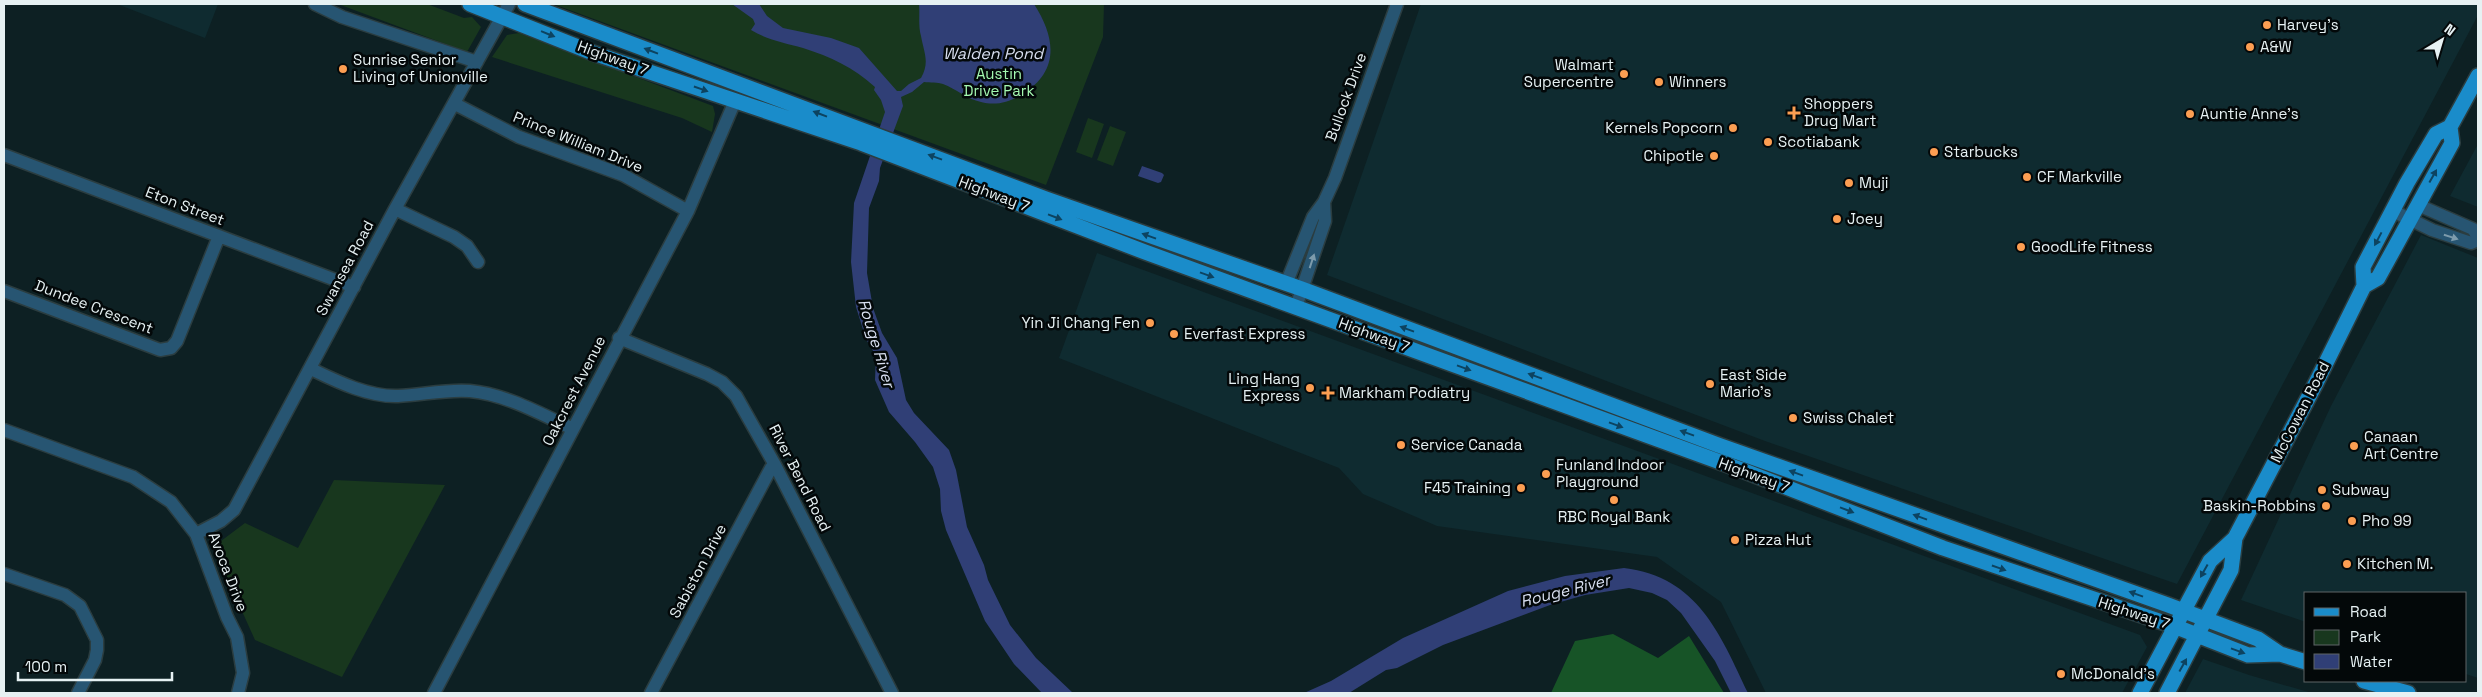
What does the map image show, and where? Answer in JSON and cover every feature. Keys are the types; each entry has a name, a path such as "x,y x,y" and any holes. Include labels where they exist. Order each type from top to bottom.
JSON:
{"main road":[{"name":"Highway 7","path":"470,4 506,10 593,52 734,101 864,137"},
{"name":"Highway 7","path":"525,4 913,156 1145,252 1802,492 1943,548 2174,626 2248,655 2280,654"},
{"name":"McCowan Road","path":"2364,286 2378,278 2452,143 2450,128 2478,76"},
{"name":"McCowan Road","path":"2167,693 2231,570 2235,538 2364,286 2364,267 2393,210 2436,134 2450,128"},
{"name":"Highway 7","path":"913,156 1302,289 1718,445 2182,610 2258,639 2280,654 2304,661"},
{"name":"McCowan Road","path":"2140,693 2182,610 2210,561 2235,538"},
{"path":"2368,682 2408,693"}],"street":[{"path":"315,4 342,17 478,62"},
{"name":"Bullock Drive","path":"1286,284 1313,217 1324,202 1397,4"},
{"name":"Swansea Road","path":"196,534 220,521 234,510 395,209 506,10"},
{"name":"Oakcrest Avenue","path":"434,693 619,338 688,211 734,101"},
{"name":"Prince William Drive","path":"455,104 519,137 623,175 688,211"},
{"name":"Eton Street","path":"4,155 354,286"},
{"name":"Bullock Drive","path":"1296,306 1325,221 1324,202"},
{"path":"2393,210 2432,230 2471,243 2478,239 2473,228 2430,212 2418,205"},
{"path":"395,209 454,237 467,246 478,262"},
{"name":"Dundee Crescent","path":"4,291 160,350 171,348 177,341 219,236"},
{"name":"River Bend Road","path":"619,338 722,382 736,396 775,465 892,693"},
{"path":"311,368 352,386 396,396 469,390 494,395 573,429"},
{"name":"Avoca Drive","path":"4,430 133,477 171,502 196,534 237,637 243,674 238,693"},
{"name":"Sabiston Drive","path":"651,693 771,468 775,465"},
{"path":"4,574 65,594 80,606 97,640 97,650 95,660 78,693"}],"shaded area":[{"path":"117,4 218,4 205,38"},
{"path":"1421,4 2478,4 2478,15 2177,584 1765,441 1327,275"},
{"path":"2478,144 2478,207 2450,196"},
{"path":"2421,235 2478,258 2478,678 2467,674 2467,592 2304,592 2304,621 2241,600 2331,406"},
{"path":"1097,253 2140,635 2147,647 2122,693 1766,693 1721,602 1657,557 1437,526 1363,494 1339,468 1059,358"},
{"path":"2203,659 2249,675 2312,693 2185,693"}],"green space":[{"path":"338,4 427,4 464,18 472,17 481,27 467,52"},
{"name":"Austin Drive Park","path":"553,4 1104,4 1103,37 1046,185"},
{"path":"519,33 713,106 715,114 712,132 682,118 492,57 507,35"},
{"path":"1088,118 1104,124 1092,158 1076,152"},
{"path":"1110,126 1126,132 1113,166 1097,160"},
{"path":"334,480 445,485 342,677 255,640 213,547 245,523 298,548"},
{"path":"1613,634 1658,658 1689,636 1724,693 1551,693 1575,641"}],"water":[{"path":"732,4 759,4 767,16 783,28 831,38 859,48 897,91 901,91 909,84 921,78 924,72 926,57 920,28 919,4 1034,4 1047,29 1050,54 1043,76 1034,86 1012,100 992,104 976,101 943,84 924,82 912,92 901,97 903,106 880,168 879,181 869,208 867,273 873,308 882,333 897,358 906,400 914,413 949,450 956,470 967,527 984,565 988,580 1010,625 1036,658 1073,693 1042,693 1014,664 985,621 946,530 941,511 940,489 933,467 915,442 889,412 875,380 876,356 866,339 856,307 851,262 854,203 885,112 881,100 874,90 875,87 850,68 832,59 803,48 770,39 751,30 755,24 753,19"},
{"path":"1142,166 1162,173 1164,175 1161,182 1158,183 1138,176"},
{"name":"Rouge River","path":"1624,568 1649,574 1671,583 1688,596 1716,630 1748,693 1731,693 1715,661 1681,613 1667,600 1652,593 1629,588 1585,595 1550,605 1443,645 1397,668 1386,670 1349,693 1304,693 1331,681 1403,638 1508,591 1565,576"}],"place":[{"name":"Harvey's","path":"2267,25"},
{"name":"A&W","path":"2250,47"},
{"name":"Sunrise Senior Living of Unionville","path":"343,69"},
{"name":"Walmart Supercentre","path":"1624,74"},
{"name":"Winners","path":"1659,82"},
{"name":"Shoppers Drug Mart","path":"1794,113"},
{"name":"Auntie Anne's","path":"2190,114"},
{"name":"Kernels Popcorn","path":"1733,128"},
{"name":"Scotiabank","path":"1768,142"},
{"name":"Starbucks","path":"1934,152"},
{"name":"Chipotle","path":"1714,156"},
{"name":"CF Markville","path":"2027,177"},
{"name":"Muji","path":"1849,183"},
{"name":"Joey","path":"1837,219"},
{"name":"GoodLife Fitness","path":"2021,247"},
{"name":"Yin Ji Chang Fen","path":"1150,323"},
{"name":"Everfast Express","path":"1174,334"},
{"name":"East Side Mario's","path":"1710,384"},
{"name":"Ling Hang Express","path":"1310,388"},
{"name":"Markham Podiatry","path":"1328,393"},
{"name":"Swiss Chalet","path":"1793,418"},
{"name":"Service Canada","path":"1401,445"},
{"name":"Canaan Art Centre","path":"2354,446"},
{"name":"Funland Indoor Playground","path":"1546,474"},
{"name":"F45 Training","path":"1521,488"},
{"name":"Subway","path":"2322,490"},
{"name":"RBC Royal Bank","path":"1614,500"},
{"name":"Baskin-Robbins","path":"2326,506"},
{"name":"Pho 99","path":"2352,521"},
{"name":"Pizza Hut","path":"1735,540"},
{"name":"Kitchen M.","path":"2347,564"},
{"name":"McDonald's","path":"2061,674"}],"water label":[{"name":"Walden Pond","path":"993,53"}]}
